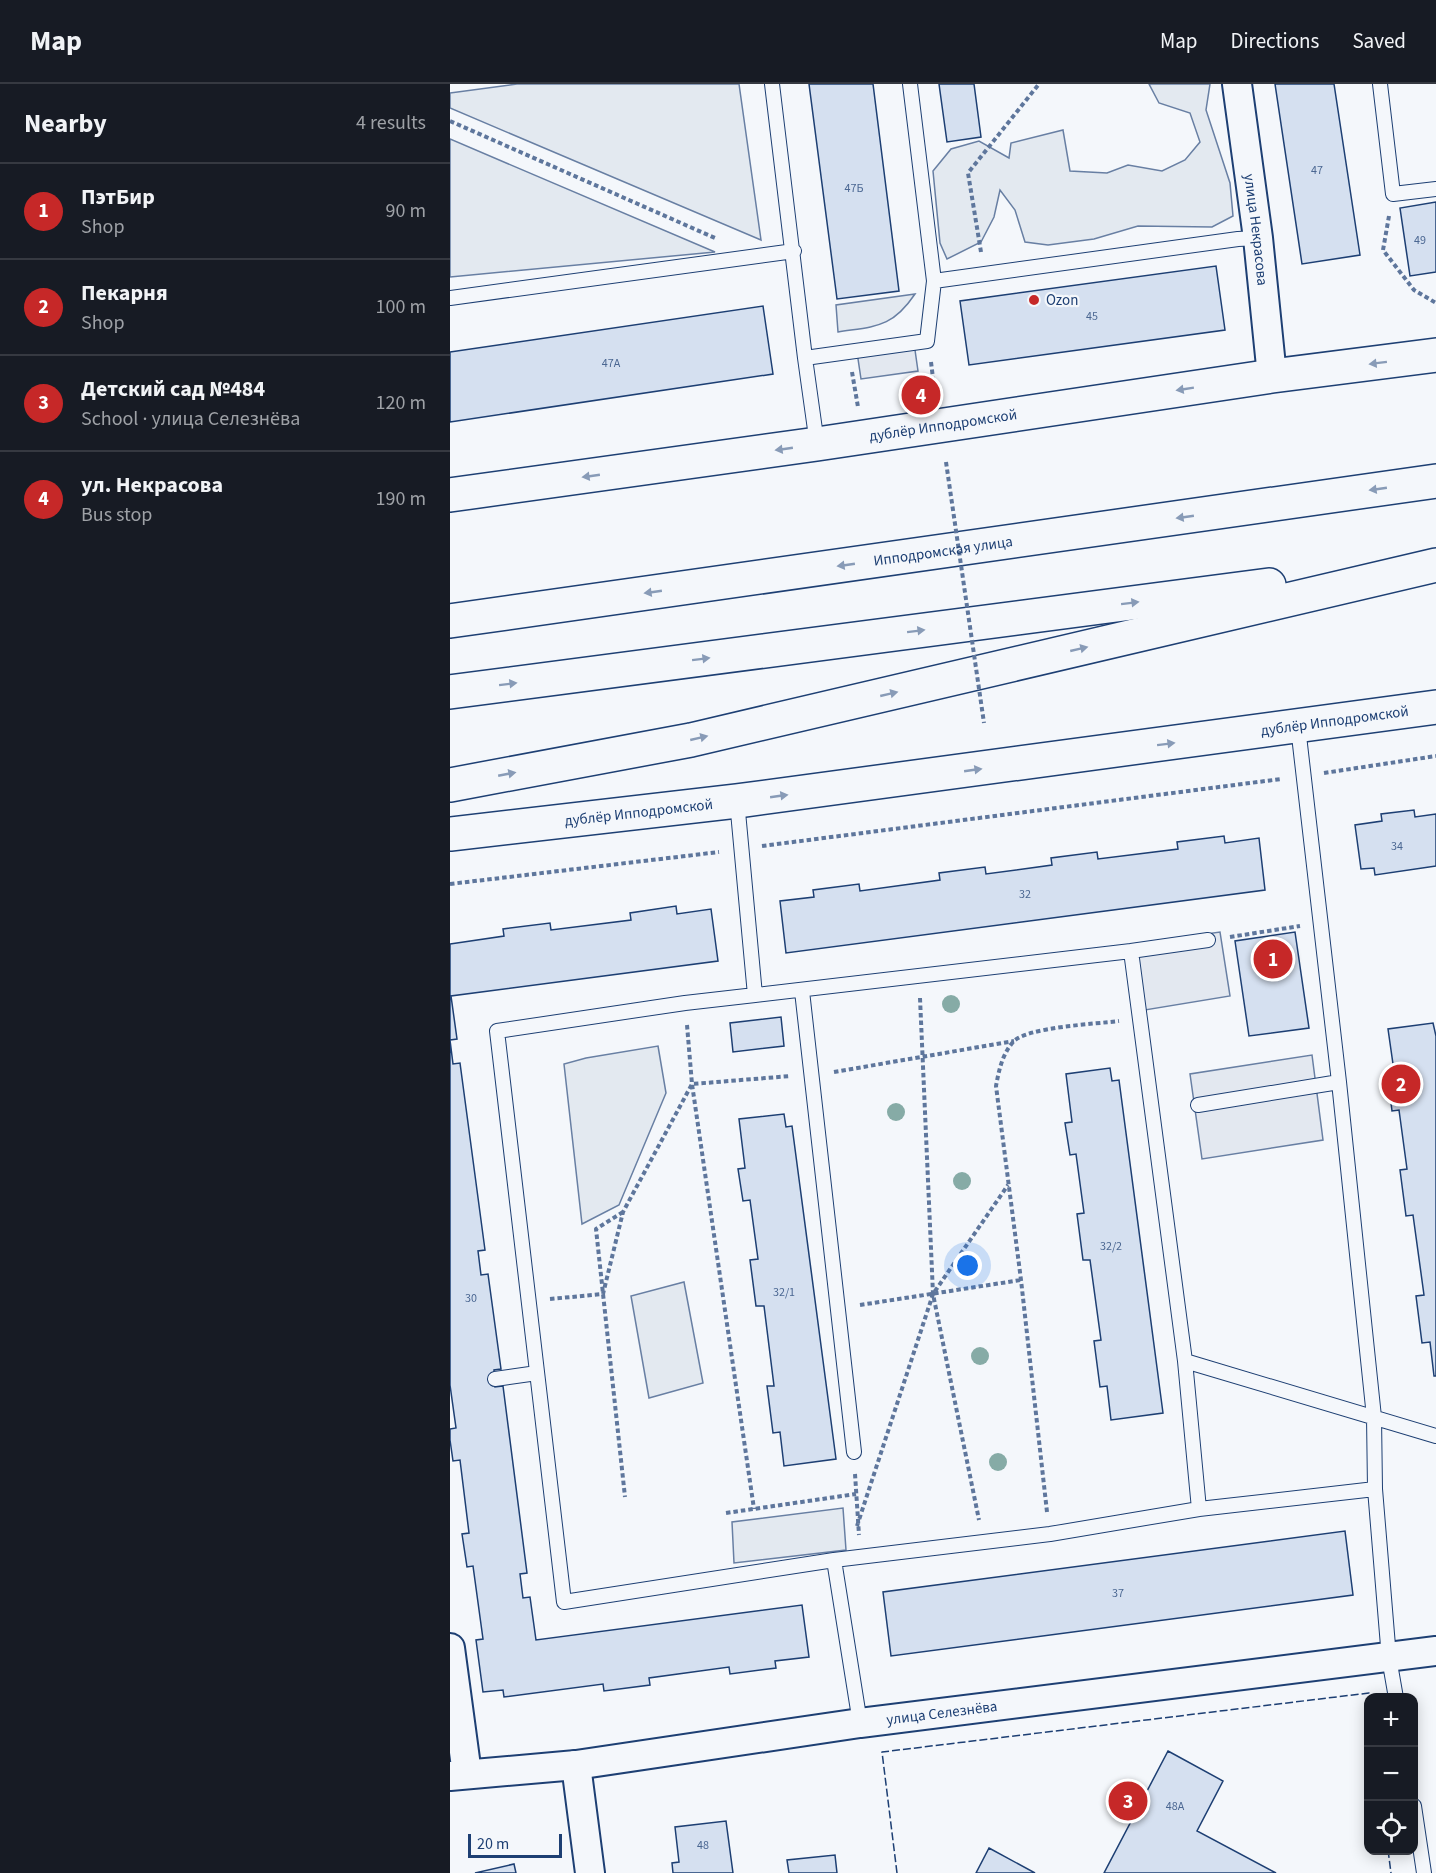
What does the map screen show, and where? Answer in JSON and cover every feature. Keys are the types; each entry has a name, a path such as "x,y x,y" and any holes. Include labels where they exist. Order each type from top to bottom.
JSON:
{"main road":[{"name":"дублёр Ипподромской","path":"450,495 817,444 1272,376 1436,356"},
{"name":"Ипподромская улица","path":"450,621 1436,481"},
{"path":"450,692 1436,564"},
{"path":"450,785 691,740 1436,564"},
{"name":"дублёр Ипподромской","path":"450,834 737,801 1436,707"}],"street":[{"name":"улица Некрасова","path":"1237,84 1258,238 1272,376"},
{"path":"450,1648 458,1775"},
{"name":"улица Селезнёва","path":"458,1775 576,1765 860,1723 1436,1651"},
{"path":"576,1765 590,1873"}],"lane":[{"path":"772,84 817,444"},
{"path":"805,358 927,341 934,281 910,84"},
{"path":"1380,84 1393,194 1436,189"},
{"path":"934,281 1258,238"},
{"path":"450,298 794,251"},
{"path":"1298,727 1339,1082 1374,1417 1375,1489 1389,1658 1395,1693"},
{"path":"737,801 755,995"},
{"path":"1208,940 802,991 685,1003 497,1030 564,1602 834,1560 1050,1534 1199,1509 1375,1489"},
{"path":"1131,951 1185,1361 1199,1509"},
{"path":"802,991 854,1452"},
{"path":"1198,1105 1339,1082"},
{"path":"1185,1361 1436,1436"},
{"path":"495,1379 537,1373"},
{"path":"834,1560 860,1723"},
{"path":"1418,1836 1424,1873"}],"path":[{"path":"984,273 968,173 1039,84"},
{"path":"450,121 755,256"},
{"path":"1393,194 1383,250 1414,290 1436,303"},
{"path":"927,341 937,403"},
{"path":"946,462 984,723"},
{"path":"450,884 742,849 1305,776 1436,756"},
{"path":"1208,940 1321,923"},
{"path":"919,976 933,1294 984,1542"},
{"path":"685,1003 692,1084 754,1509"},
{"path":"692,1084 811,1074 1014,1041 1030,1032 1140,1018"},
{"path":"1014,1041 1000,1063 996,1086 1050,1534"},
{"path":"603,1294 623,1212 692,1084"},
{"path":"857,1526 933,1294 1008,1185"},
{"path":"623,1212 596,1229 625,1497"},
{"path":"838,1307 1021,1280"},
{"path":"528,1301 603,1294"},
{"path":"854,1452 857,1526 861,1557"},
{"path":"726,1513 856,1494"}],"shaded area":[{"path":"517,84 739,84 761,240 450,108 450,93"},
{"path":"1149,84 1210,84 1206,110 1230,183 1233,216 1212,227 1138,226 1094,239 1048,245 1025,242 1015,210 1000,190 994,217 981,242 947,259 940,243 933,171 951,149 979,141 1009,158 1011,143 1063,130 1070,171 1107,173 1128,165 1162,171 1185,160 1200,142 1190,113 1159,103"},
{"path":"450,139 715,252 450,277"},
{"path":"915,294 899,313 882,324 838,332 836,305"},
{"path":"914,343 918,371 861,379 857,352"},
{"path":"1220,932 1230,996 1139,1011 1134,944"},
{"path":"658,1046 666,1093 619,1205 582,1224 564,1064"},
{"path":"1312,1055 1323,1140 1202,1159 1190,1074"},
{"path":"684,1282 703,1383 649,1398 631,1296"},
{"path":"843,1508 846,1550 734,1563 732,1522"}],"building":[{"path":"809,84 873,84 899,291 837,299"},
{"path":"939,84 974,84 981,137 947,142"},
{"path":"1275,84 1334,84 1360,255 1302,264"},
{"path":"1436,202 1436,272 1410,276 1400,208"},
{"path":"1216,266 1225,330 969,365 960,301"},
{"path":"763,306 773,374 450,422 450,352"},
{"path":"1414,810 1415,817 1436,814 1436,866 1375,875 1374,868 1361,869 1355,825 1382,821 1381,814"},
{"path":"1224,836 1225,843 1259,838 1265,890 786,953 780,901 814,897 813,890 859,884 860,891 940,880 939,873 985,867 986,874 1052,865 1051,858 1097,852 1098,859 1178,849 1177,842"},
{"path":"676,906 677,914 711,909 718,961 451,996 457,1039 450,1040 450,944 504,936 503,929 550,923 551,930 631,920 630,913"},
{"path":"1295,932 1309,1028 1249,1036 1235,941"},
{"path":"781,1017 784,1046 733,1052 730,1023"},
{"path":"1433,1023 1436,1036 1436,1376 1434,1376 1430,1342 1422,1343 1416,1296 1424,1295 1413,1215 1406,1216 1400,1170 1407,1169 1399,1110 1392,1111 1388,1078 1395,1078 1388,1029"},
{"path":"450,1040 453,1064 460,1063 485,1250 478,1251 481,1275 488,1274 501,1369 494,1370 495,1387 503,1386 527,1573 520,1574 523,1598 530,1597 536,1640 802,1605 809,1657 775,1661 776,1668 730,1674 729,1667 649,1678 650,1685 604,1691 603,1684 504,1697 503,1690 483,1692 476,1640 483,1639 473,1566 467,1567 462,1534 469,1533 460,1460 453,1461 450,1440 450,1429 456,1428 450,1385"},
{"path":"1110,1068 1112,1081 1119,1080 1163,1413 1111,1420 1107,1386 1100,1387 1094,1341 1101,1340 1090,1260 1083,1260 1077,1214 1084,1213 1076,1154 1070,1155 1065,1123 1072,1122 1066,1074"},
{"path":"784,1114 786,1127 792,1126 836,1459 784,1466 780,1432 773,1433 767,1386 774,1386 764,1306 756,1306 750,1260 758,1259 750,1200 743,1201 738,1169 745,1168 739,1119"},
{"path":"1345,1531 1353,1595 891,1656 883,1592"},
{"path":"1168,1751 1223,1781 1197,1831 1276,1873 1104,1873"},
{"path":"726,1821 733,1873 673,1873 672,1863 679,1862 675,1827"},
{"path":"989,1848 1035,1873 976,1873"},
{"path":"835,1855 837,1873 789,1873 787,1860"},
{"path":"514,1864 516,1873 475,1873"}],"fence":[{"path":"897,1873 882,1752 1364,1694"},
{"path":"1389,1855 1391,1873"}],"place":[{"name":"Ozon","path":"1034,300"},
{"name":"ул. Некрасова","path":"921,395"},
{"name":"ПэтБир","path":"1273,959"},
{"name":"Пекарня","path":"1401,1084"},
{"name":"Детский сад №484","path":"1128,1801"}]}
